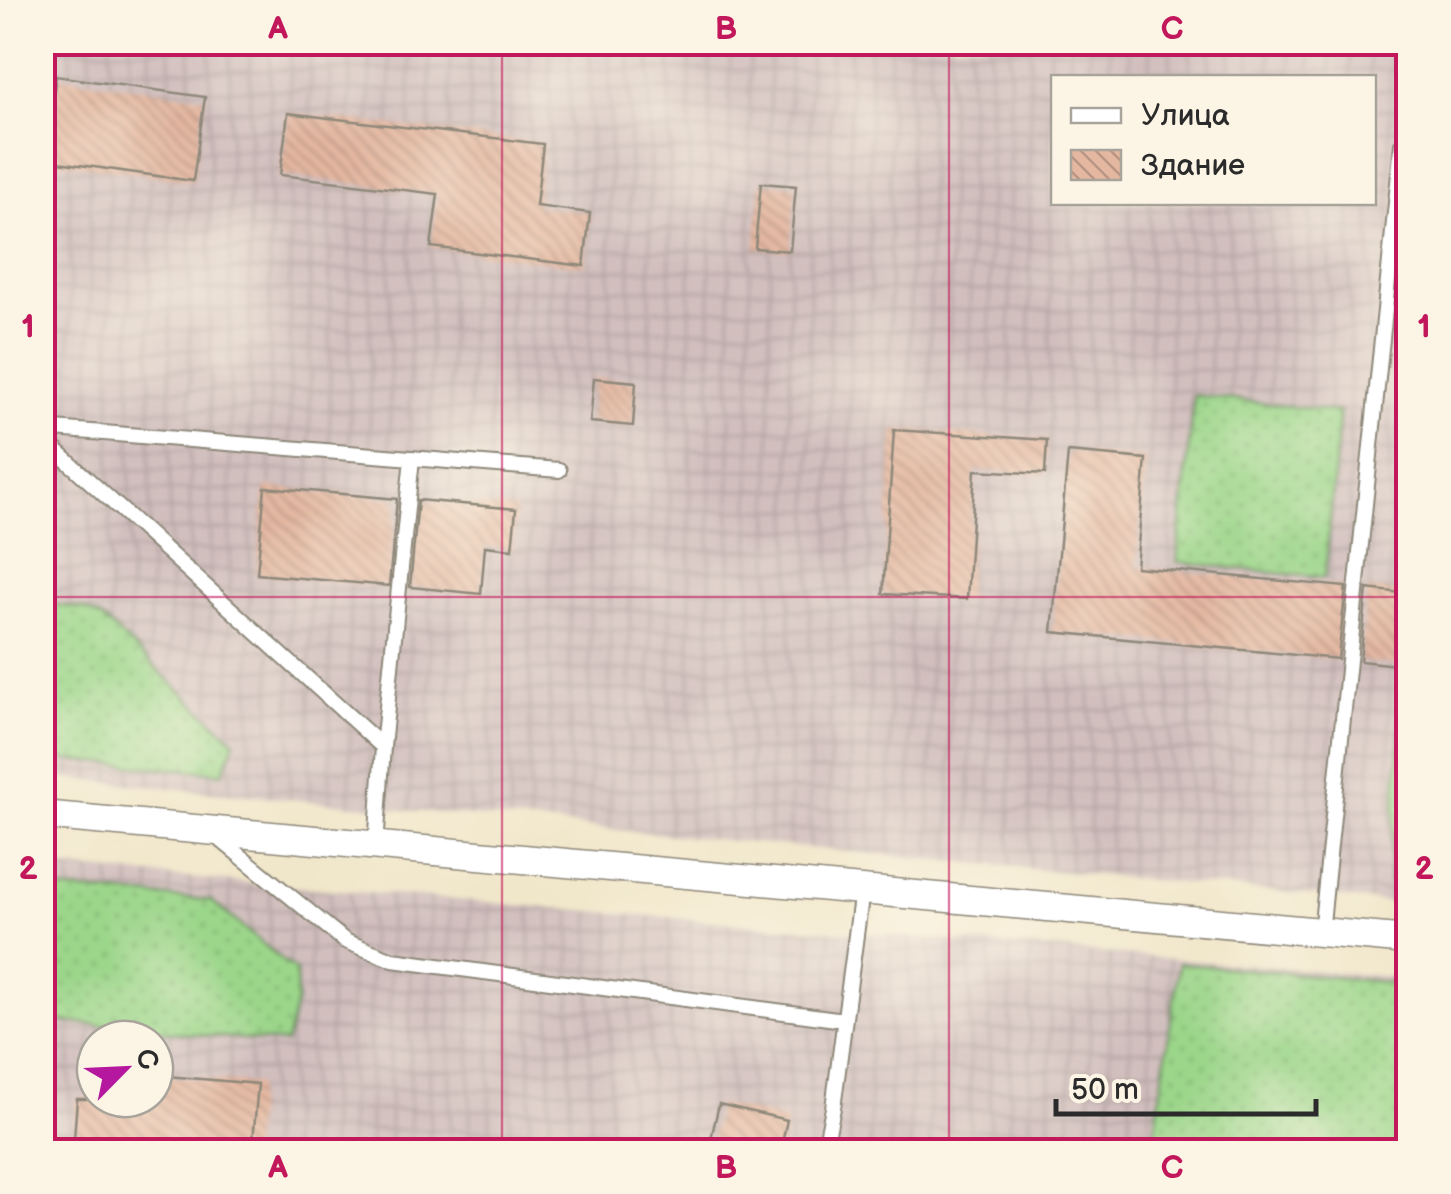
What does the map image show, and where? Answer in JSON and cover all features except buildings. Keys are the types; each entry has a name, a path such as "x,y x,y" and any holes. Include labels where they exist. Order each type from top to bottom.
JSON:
{"street":[{"path":"42,815 1408,940"}],"lane":[{"path":"1321,933 1402,144"},
{"path":"42,428 559,470"},
{"path":"42,438 384,746"},
{"path":"376,846 412,458"},
{"path":"207,828 345,941 393,960 844,1020"},
{"path":"824,1152 862,890"}],"shaded area":[{"path":"42,43 1408,43 1408,904 43,776"},
{"path":"42,866 1408,978 1408,1151 43,1151"}],"green space":[{"path":"1194,395 1340,412 1325,578 1177,562"},
{"path":"43,603 84,609 103,619 235,741 223,773 43,758"},
{"path":"1408,700 1408,883 1389,881 1402,710"},
{"path":"42,888 210,900 296,971 297,1000 286,1043 175,1032 175,1019 75,1019 75,1023 43,1020"},
{"path":"1179,963 1408,984 1408,1151 1232,1151 1154,1139"}]}
